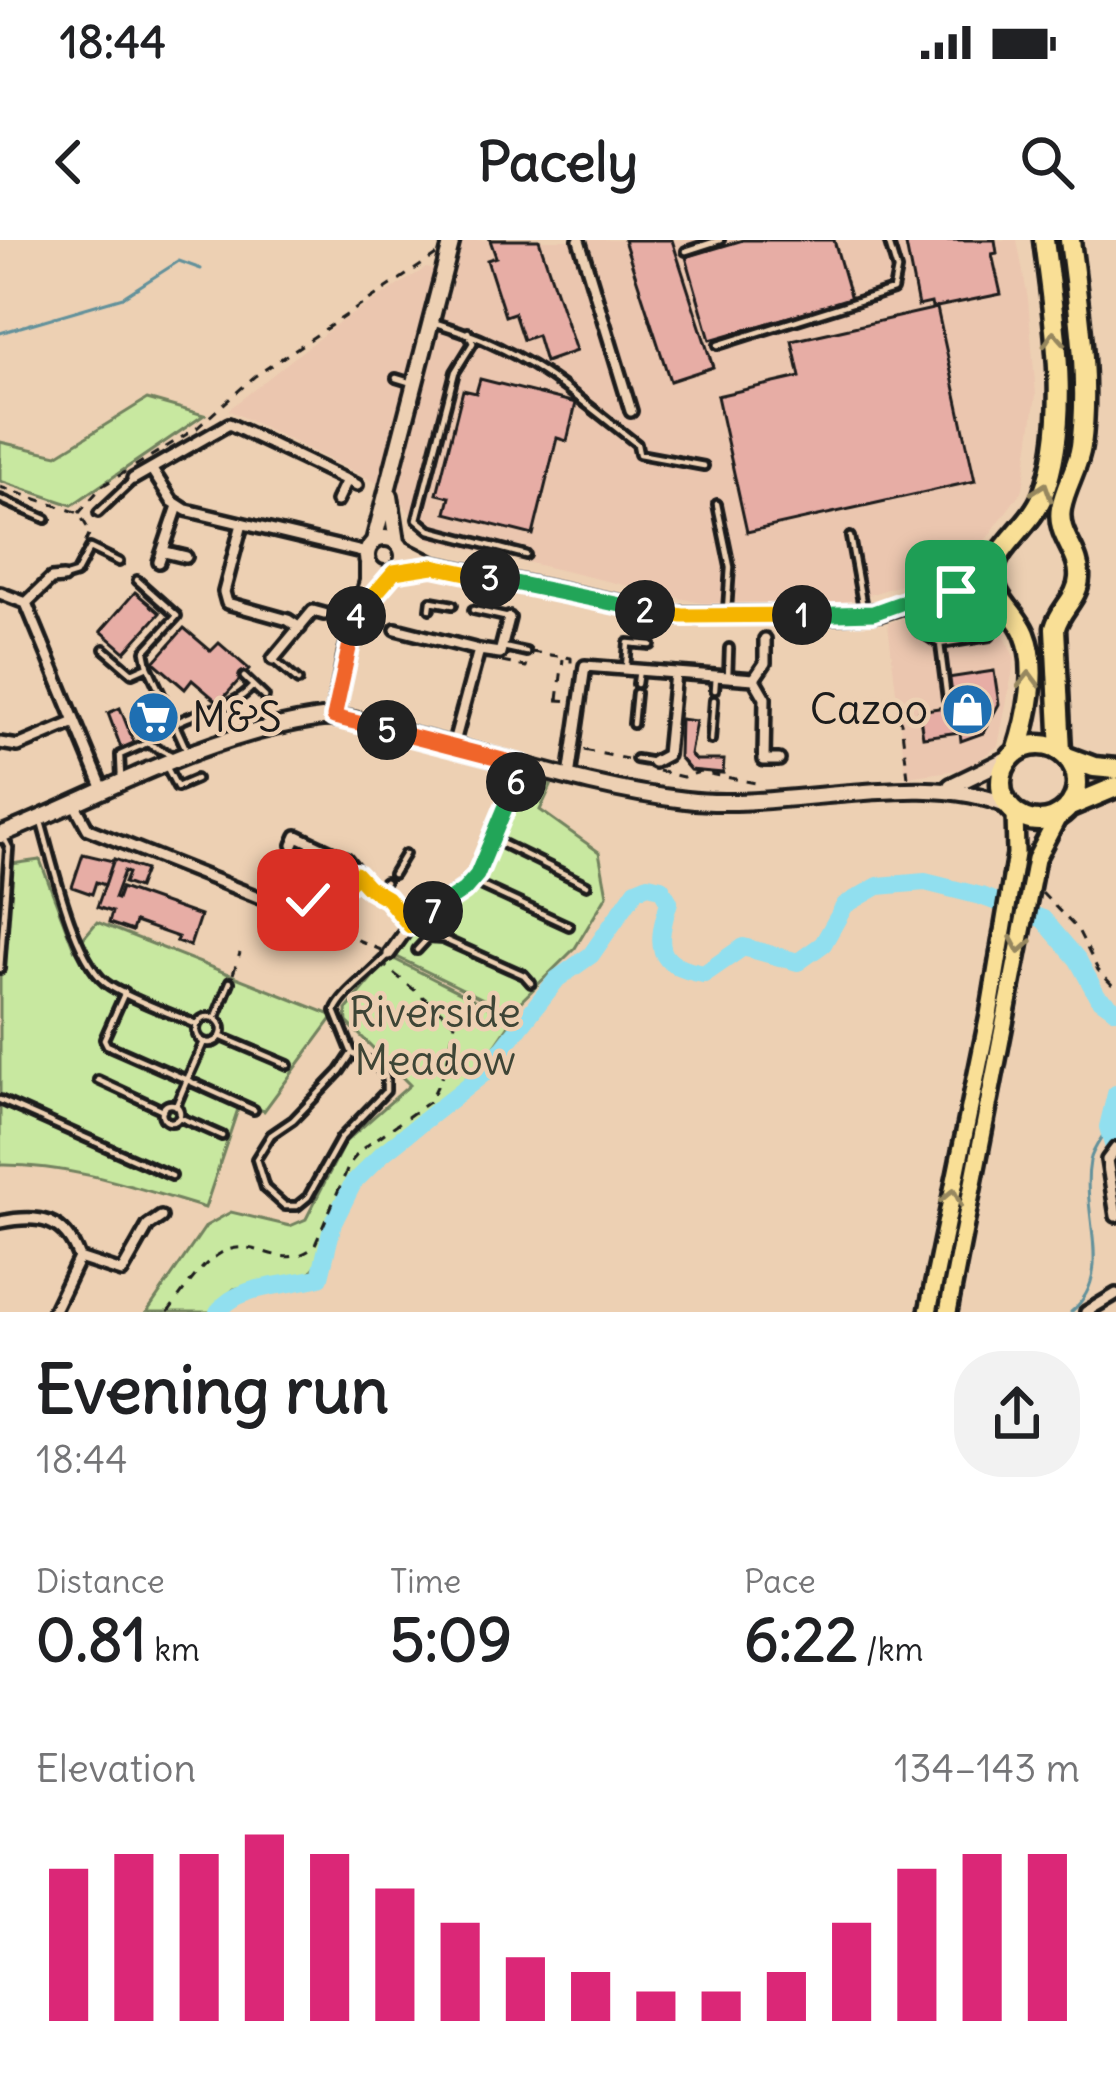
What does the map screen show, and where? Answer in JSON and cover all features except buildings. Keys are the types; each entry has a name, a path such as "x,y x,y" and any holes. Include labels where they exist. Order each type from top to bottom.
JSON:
{"highway":[{"path":"1044,240 1056,368 1055,439 1040,502 997,559 995,588 1029,649 1026,721 1001,783 1012,810 1036,821 1116,788"},
{"path":"1064,811 1077,779 1064,754 1054,641 1061,610 1077,590 1079,577 1061,508 1076,470 1082,434 1070,240"},
{"path":"1017,537 1041,533 1067,545"},
{"path":"1009,609 1041,618 1061,610"},
{"path":"1014,755 1040,745 1094,767 1116,769"}],"main road":[{"path":"928,1312 989,1015 1018,836 1012,810"},
{"path":"948,1312 1032,878 1040,846 1064,811"}],"street":[{"path":"579,240 632,410"},
{"path":"334,717 368,581 369,553 450,247"},
{"path":"134,479 230,424 352,483 337,501"},
{"path":"152,470 178,506 369,553"},
{"path":"358,610 402,562 390,514 390,479"},
{"path":"178,506 162,557 186,557"},
{"path":"242,524 224,592 227,603 288,620 300,628"},
{"path":"369,553 388,538 433,566 655,612 727,616 864,614 947,591 997,559"},
{"path":"369,553 375,572 433,566"},
{"path":"26,604 51,579 63,578"},
{"path":"947,591 976,594 1009,609"},
{"path":"0,593 26,604 104,792"},
{"path":"273,659 313,611 324,614"},
{"path":"396,629 492,654 503,647 509,618"},
{"path":"754,680 765,663 765,639"},
{"path":"453,746 478,650"},
{"path":"567,661 754,680"},
{"path":"569,777 585,666"},
{"path":"654,762 674,764 675,673"},
{"path":"754,680 765,698 764,760 778,760"},
{"path":"1,835 250,734 334,717 678,800 755,802 941,789 967,782 1014,755"},
{"path":"0,743 18,746 75,722"},
{"path":"388,953 410,926 473,882 522,765"},
{"path":"941,789 980,795 1012,810"},
{"path":"75,805 88,829 283,907"},
{"path":"292,845 297,836 346,859 410,926"},
{"path":"1113,1150 1107,1160 1116,1216"},
{"path":"79,1258 122,1272 148,1226 161,1217"},
{"path":"0,1222 40,1218 72,1238 79,1258 53,1312"},
{"path":"1086,1312 1116,1294"}],"lane":[{"path":"686,250 720,240"},
{"path":"718,344 893,290 897,270 888,240"},
{"path":"431,321 496,342 546,372 637,444 639,454 704,466"},
{"path":"468,332 473,343 455,372 417,519 430,530 526,555"},
{"path":"396,378 415,384"},
{"path":"98,514 134,479"},
{"path":"0,499 46,519"},
{"path":"717,504 730,567 725,588 727,616"},
{"path":"850,537 864,614"},
{"path":"63,578 76,574 90,548 119,562"},
{"path":"136,580 178,616 145,651 174,724 177,787 196,778"},
{"path":"430,609 431,601 454,605"},
{"path":"907,602 919,630 940,644 990,637"},
{"path":"473,610 509,618"},
{"path":"626,669 628,643 651,645"},
{"path":"940,644 947,699"},
{"path":"503,647 526,652"},
{"path":"715,690 729,648"},
{"path":"104,649 132,673 148,667"},
{"path":"273,659 298,681"},
{"path":"637,684 639,670"},
{"path":"244,677 265,697"},
{"path":"174,724 198,710 212,711 241,700 254,686"},
{"path":"633,724 636,693"},
{"path":"711,740 715,700"},
{"path":"122,784 120,755 147,743 178,761"},
{"path":"636,759 654,762"},
{"path":"40,819 94,971 108,985 197,1025"},
{"path":"0,969 9,848 1,835"},
{"path":"493,839 587,885"},
{"path":"393,874 405,854"},
{"path":"308,900 326,908 356,874"},
{"path":"376,892 385,882"},
{"path":"473,882 569,926"},
{"path":"417,950 428,938 443,939 531,982"},
{"path":"352,1053 293,1120 271,1135 256,1159 265,1188 285,1206 297,1206 308,1196 340,1138 386,1091 386,1077 379,1067 352,1053 335,1011 340,998 363,983 388,953"},
{"path":"214,1018 230,982"},
{"path":"125,992 104,1039 107,1045 254,1110"},
{"path":"214,1018 222,1028 220,1036 212,1043 204,1042 197,1035 197,1025 202,1019 214,1018"},
{"path":"220,1036 288,1065"},
{"path":"179,1117 176,1106 204,1042"},
{"path":"98,1080 163,1110 168,1121 179,1117 222,1136"},
{"path":"0,1100 172,1176"},
{"path":"163,1110 176,1106"}],"path":[{"path":"79,513 102,486 197,428 255,376 450,247"},
{"path":"0,487 79,513 90,532 83,550"},
{"path":"492,654 496,660 526,668 530,652 567,661 557,700 580,702"},
{"path":"896,717 901,722 909,791"},
{"path":"755,802 764,760"},
{"path":"1032,878 1078,929 1098,970 1116,989"},
{"path":"283,907 388,953"},
{"path":"230,982 240,953"},
{"path":"168,1312 220,1254 242,1246 288,1259 304,1256 314,1247 350,1163 362,1149 430,1101 446,1068 455,1023 380,964"}],"shaded area":[{"path":"463,240 1017,240 1028,299 1036,395 1023,489 968,564 843,603 705,604 428,539 382,479 379,484 228,410 338,323 426,268 454,274"},
{"path":"945,605 976,607 999,623 1015,659 998,746 966,769 906,777 888,623"}],"green space":[{"path":"147,399 204,415 72,505 0,481 0,442 57,455"},
{"path":"527,777 551,786 540,810 599,852 607,895 575,948 510,1012 393,955 414,930 481,884"},
{"path":"40,860 74,949 97,922 334,1016 264,1111 240,1103 205,1208 78,1173 0,1165 4,865"},
{"name":"Riverside Meadow","path":"390,957 513,1019 481,1066 352,1174 309,1274 234,1289 210,1312 147,1312 206,1226 231,1212 290,1226 306,1219 345,1142 410,1085 347,1022 346,1010"}],"waterway":[{"path":"0,333 123,297 179,261 201,269"},
{"path":"218,1312 251,1291 320,1277 333,1223 353,1183 383,1153 483,1074 557,979 591,955 636,890 648,885 661,888 669,902 661,942 668,959 704,974 743,947 798,962 823,944 845,905 878,886 925,882 981,896 1043,919 1078,960 1098,997 1116,1010"},
{"path":"1116,1094 1108,1127 1116,1155"},
{"path":"1071,1312 1092,1280 1090,1161 1108,1127"}],"place":[{"name":"Cazoo","path":"967,709"},
{"name":"M&S","path":"153,717"}],"route":[{"path":"308,900 326,908 356,874 387,898 410,926 473,882 522,765 334,717 358,610 389,574 433,566 683,616 864,614 931,593 956,591"}]}
